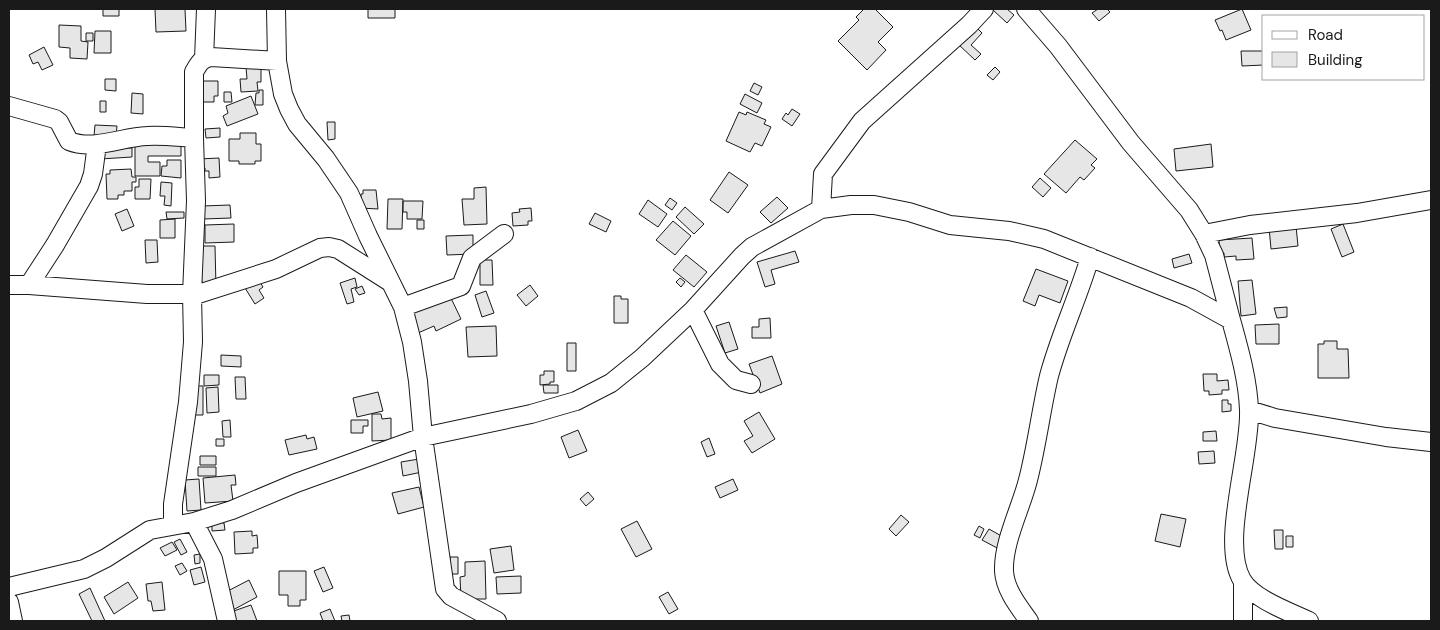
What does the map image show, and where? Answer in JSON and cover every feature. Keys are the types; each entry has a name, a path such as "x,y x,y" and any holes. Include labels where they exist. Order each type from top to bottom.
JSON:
{"street":[{"path":"204,58 206,9"},
{"path":"276,9 278,61 284,94 289,108 297,124 326,159 349,193 403,307 412,342 418,381 423,437 446,588 452,596 497,621"},
{"path":"821,209 823,174 862,121 970,26 984,9"},
{"path":"1026,9 1064,54 1131,143 1188,210 1204,234 1214,255 1243,365 1249,410 1248,438 1236,516 1234,556 1236,570 1243,582 1260,596 1309,621"},
{"path":"173,526 173,504 188,402 193,342 192,295 196,200 194,72 199,62 204,58 211,57 278,61"},
{"path":"9,106 56,119 69,141 75,144 97,144 146,136 194,138"},
{"path":"30,285 89,186 93,174 97,144"},
{"path":"1204,234 1250,225 1357,212 1431,200"},
{"path":"9,587 84,569 106,558 150,530 194,522 232,510 296,483 423,437 531,414 576,401 611,383 642,358 693,310 752,247 821,209 866,205 910,212 950,224 1009,231 1044,239 1191,298 1231,320"},
{"path":"403,307 461,286 472,258 504,234"},
{"path":"9,285 192,295 276,269 320,248 329,247 338,249 390,282"},
{"path":"1029,621 1011,594 1007,583 1004,571 1007,548 1028,479 1049,376 1064,327 1090,258"},
{"path":"693,310 720,364 736,380 751,384"},
{"path":"1249,410 1282,419 1386,437 1431,442"},
{"path":"194,522 213,559 227,621"},
{"path":"1243,582 1243,621"},
{"path":"9,602 13,621"}],"building":[{"path":"103,9 119,9 119,16 103,16"},
{"path":"155,9 185,9 186,31 156,32"},
{"path":"368,9 395,9 395,18 368,18"},
{"path":"864,9 875,9 893,27 878,42 886,50 867,70 838,41 859,20 856,17"},
{"path":"994,9 1007,9 1014,15 1007,23"},
{"path":"1098,9 1107,9 1110,12 1099,21 1092,13"},
{"path":"1242,9 1251,30 1226,40 1215,20"},
{"path":"59,25 81,26 81,41 88,42 87,59 70,58 70,48 59,47"},
{"path":"975,26 982,33 971,45 981,54 975,60 958,44"},
{"path":"95,31 111,31 111,53 94,53"},
{"path":"86,33 93,33 93,41 86,41"},
{"path":"44,47 53,65 42,70 38,62 33,64 29,55"},
{"path":"1241,51 1262,51 1262,65 1242,66"},
{"path":"246,67 261,67 261,82 257,82 258,91 241,92 240,79 247,79"},
{"path":"995,67 1000,72 993,80 987,75"},
{"path":"105,79 116,79 116,91 105,90"},
{"path":"198,81 218,81 218,96 214,96 214,102 199,102"},
{"path":"754,83 762,87 758,95 750,91"},
{"path":"259,90 263,90 263,105 255,105 256,93 259,93"},
{"path":"224,92 231,92 232,102 224,102"},
{"path":"132,93 143,94 143,114 131,113"},
{"path":"745,94 762,103 757,113 740,104"},
{"path":"251,96 258,114 227,126 223,116 228,113 226,106"},
{"path":"100,101 106,101 106,112 100,112"},
{"path":"792,109 800,114 792,126 782,119"},
{"path":"739,112 746,115 747,112 766,120 764,124 771,127 762,146 755,143 750,152 726,141"},
{"path":"327,122 335,122 335,139 328,140"},
{"path":"95,125 117,126 116,137 94,136"},
{"path":"220,128 220,137 206,138 205,129"},
{"path":"240,133 256,133 256,144 261,144 261,161 255,161 255,164 239,164 239,161 229,161 229,139 240,139"},
{"path":"135,140 181,141 181,156 148,156 148,162 160,162 160,176 135,176"},
{"path":"1075,140 1097,159 1091,165 1095,168 1084,180 1080,177 1066,193 1044,174"},
{"path":"1211,144 1213,167 1176,171 1174,149"},
{"path":"100,148 132,148 132,157 100,159"},
{"path":"219,158 220,177 209,178 209,171 205,171 205,168 198,168 198,159"},
{"path":"167,160 181,160 181,178 161,176 162,166 167,166"},
{"path":"131,169 132,177 136,177 136,182 132,182 132,191 124,191 124,195 118,195 118,199 107,199 106,174 110,174 110,170"},
{"path":"729,172 748,185 728,213 710,200"},
{"path":"1040,178 1051,188 1043,197 1032,187"},
{"path":"139,179 151,179 150,199 135,199 135,187 139,187"},
{"path":"161,182 172,183 171,206 164,205 165,196 160,196"},
{"path":"486,187 487,224 464,225 462,199 474,199 474,188"},
{"path":"363,190 376,190 378,209 361,208 361,194 363,194"},
{"path":"777,197 788,208 771,223 760,212"},
{"path":"670,198 677,203 672,210 665,205"},
{"path":"388,199 403,199 402,229 387,229"},
{"path":"648,200 667,214 658,227 639,214"},
{"path":"403,201 423,201 422,219 407,219 407,212 403,212"},
{"path":"230,205 231,218 203,219 202,206"},
{"path":"685,207 704,224 694,234 676,217"},
{"path":"531,208 532,221 528,221 528,225 513,226 512,213 520,212 519,209"},
{"path":"127,209 134,226 122,231 115,214"},
{"path":"166,212 184,212 184,218 167,219"},
{"path":"595,213 611,221 606,232 589,224"},
{"path":"175,219 175,238 160,238 160,220"},
{"path":"417,220 424,220 424,229 417,229"},
{"path":"673,221 691,236 675,255 656,240"},
{"path":"234,224 234,242 205,243 205,225"},
{"path":"1343,224 1354,252 1342,257 1331,229"},
{"path":"1296,226 1298,246 1271,249 1269,227"},
{"path":"473,235 473,254 447,255 446,236"},
{"path":"1252,238 1254,259 1236,260 1236,256 1224,257 1224,253 1220,253 1219,240"},
{"path":"145,240 157,240 158,262 146,263"},
{"path":"200,246 215,246 216,287 202,287"},
{"path":"795,251 799,262 771,270 775,284 765,287 757,262"},
{"path":"1189,254 1192,263 1174,268 1172,259"},
{"path":"686,255 707,272 694,287 673,270"},
{"path":"480,260 492,260 493,285 480,285"},
{"path":"1036,269 1068,281 1060,303 1039,295 1035,306 1023,301"},
{"path":"355,278 357,287 351,289 354,302 347,304 340,283"},
{"path":"680,278 685,282 681,287 676,282"},
{"path":"258,279 263,287 259,290 264,298 255,304 245,288"},
{"path":"1252,280 1256,314 1241,316 1238,281"},
{"path":"530,285 538,296 526,306 517,295"},
{"path":"362,286 365,293 359,295 355,289"},
{"path":"486,291 494,313 482,317 475,295"},
{"path":"449,294 461,319 436,331 434,326 418,333 408,312"},
{"path":"614,296 628,299 628,323 614,323"},
{"path":"1287,307 1287,317 1277,318 1274,308"},
{"path":"770,318 771,338 752,338 752,327 759,327 759,319"},
{"path":"729,322 738,349 725,353 716,326"},
{"path":"1279,324 1279,344 1256,344 1255,325"},
{"path":"496,326 497,356 468,357 466,327"},
{"path":"1324,341 1337,341 1337,349 1348,349 1349,378 1318,378 1318,344 1324,344"},
{"path":"567,343 576,343 576,371 567,371"},
{"path":"221,355 241,356 241,367 221,366"},
{"path":"772,356 782,384 760,393 749,364"},
{"path":"544,371 554,371 554,382 540,385 540,375 544,375"},
{"path":"1203,374 1217,374 1217,381 1228,380 1229,390 1222,390 1222,394 1209,395 1209,391 1204,391"},
{"path":"204,375 219,375 219,385 204,386"},
{"path":"235,377 245,377 246,399 236,399"},
{"path":"543,385 558,385 558,393 544,393"},
{"path":"196,386 203,386 203,415 191,415"},
{"path":"218,387 219,412 207,413 206,388"},
{"path":"378,392 383,411 357,417 353,398"},
{"path":"1222,400 1228,400 1228,404 1231,404 1231,411 1222,412"},
{"path":"759,412 775,439 752,453 744,441 753,436 744,421"},
{"path":"372,414 381,414 382,419 391,418 391,440 372,441"},
{"path":"230,420 231,437 223,437 222,421"},
{"path":"351,420 368,420 368,426 363,426 363,433 351,433"},
{"path":"578,430 587,451 569,458 561,437"},
{"path":"1216,431 1217,441 1203,441 1203,432"},
{"path":"306,435 307,439 314,437 317,449 289,455 285,440"},
{"path":"709,438 715,454 707,457 701,442"},
{"path":"216,439 224,439 224,446 216,446"},
{"path":"1214,451 1215,463 1199,464 1198,452"},
{"path":"200,456 216,456 216,465 200,465"},
{"path":"419,459 422,472 403,476 401,462"},
{"path":"198,467 216,467 216,476 198,476"},
{"path":"235,475 236,485 231,485 233,501 205,503 203,478"},
{"path":"199,479 201,510 187,511 185,480"},
{"path":"733,479 738,490 720,498 715,487"},
{"path":"419,487 424,507 398,514 392,493"},
{"path":"588,492 594,499 586,506 580,499"},
{"path":"1161,514 1186,519 1180,547 1155,541"},
{"path":"901,515 909,522 896,536 889,529"},
{"path":"212,521 224,523 225,530 212,531"},
{"path":"637,521 652,549 636,557 621,529"},
{"path":"979,526 984,529 980,538 974,535"},
{"path":"989,529 1005,538 999,549 982,540"},
{"path":"1274,530 1283,530 1283,549 1275,549"},
{"path":"252,531 252,536 257,535 258,548 253,548 253,553 235,554 234,532"},
{"path":"1286,536 1293,536 1293,547 1286,547"},
{"path":"180,539 187,552 181,555 174,542"},
{"path":"172,542 177,550 165,556 160,548"},
{"path":"511,546 514,570 494,573 490,549"},
{"path":"200,554 200,563 195,564 194,555"},
{"path":"450,557 458,557 458,574 450,574"},
{"path":"485,561 486,599 461,599 460,577 465,576 465,562"},
{"path":"182,563 187,571 180,575 175,566"},
{"path":"201,567 205,582 194,585 190,570"},
{"path":"324,567 333,588 323,592 314,571"},
{"path":"279,571 306,571 306,600 300,600 300,606 288,606 288,595 279,595"},
{"path":"521,576 521,593 497,594 496,577"},
{"path":"249,580 257,597 231,611 222,594"},
{"path":"128,582 138,598 114,614 104,597"},
{"path":"162,582 165,610 153,611 151,601 148,601 146,584"},
{"path":"90,588 105,621 92,621 79,594"},
{"path":"668,592 678,609 669,614 659,597"},
{"path":"251,605 257,621 231,621 228,613"},
{"path":"330,609 335,621 323,621 320,613"},
{"path":"349,615 350,621 342,621 341,616"}]}
